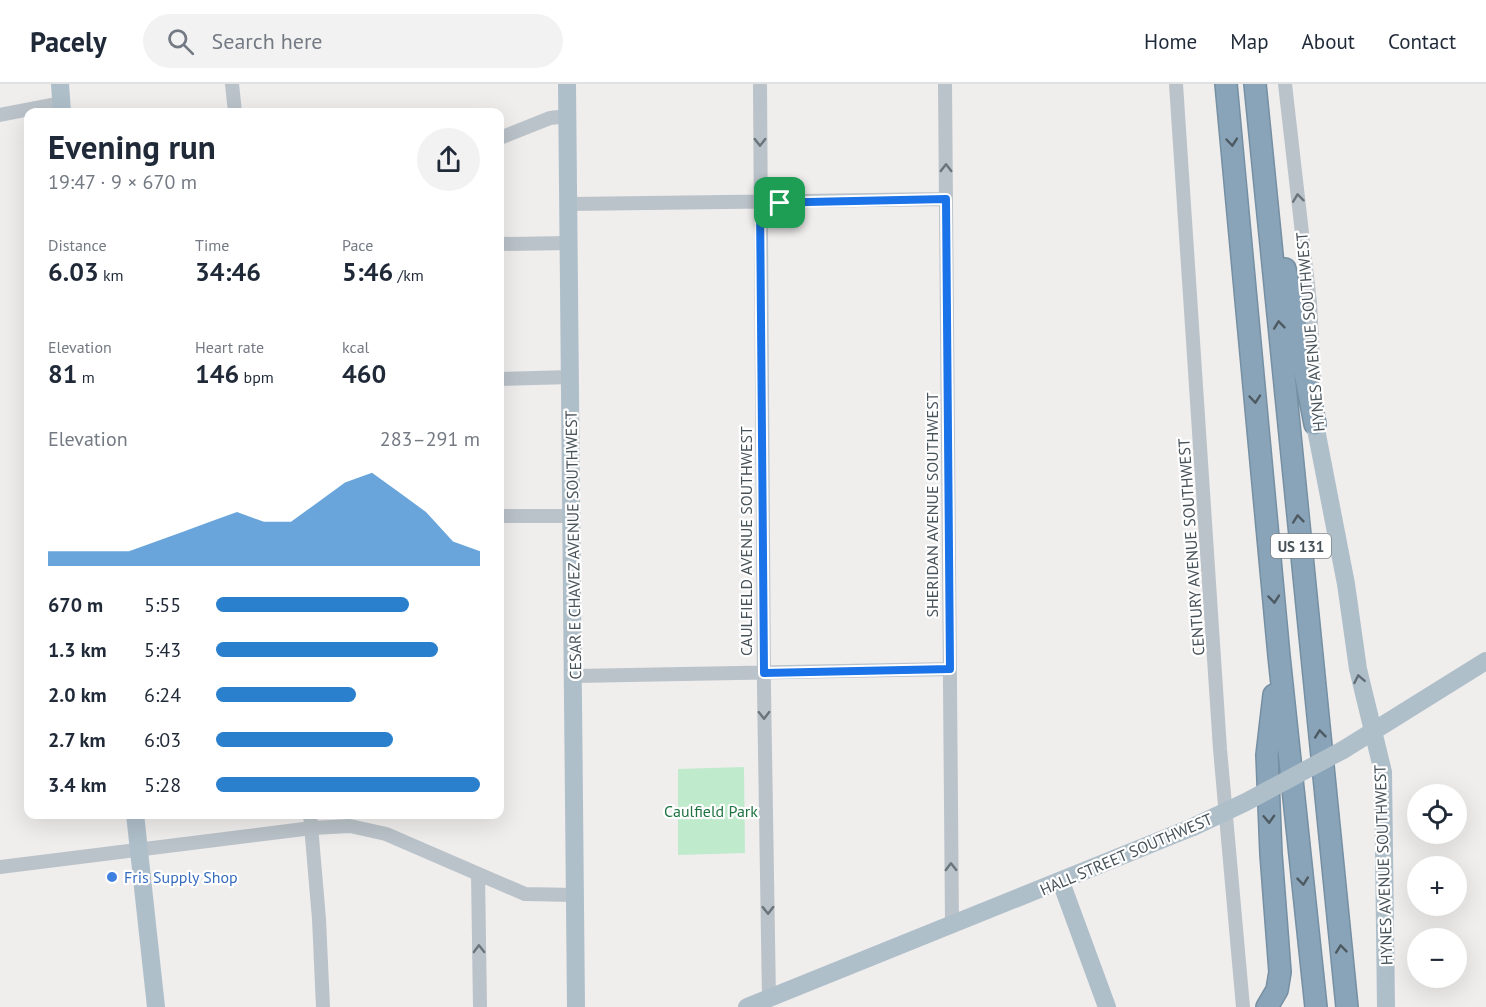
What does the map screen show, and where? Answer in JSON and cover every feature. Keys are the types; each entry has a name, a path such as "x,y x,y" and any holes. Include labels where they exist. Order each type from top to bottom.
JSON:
{"highway":[{"name":"US 131","path":"1227,84 1279,656 1316,1007"},
{"name":"US 131","path":"1255,84 1347,1007"},
{"path":"1264,174 1315,424"},
{"path":"1267,1007 1276,990 1280,972 1270,854 1267,755 1279,656"}],"main road":[{"path":"60,84 62,108"},
{"name":"CESAR E CHAVEZ AVENUE SOUTHWEST","path":"567,84 575,676 576,1007"},
{"name":"HYNES AVENUE SOUTHWEST","path":"1315,424 1346,584 1358,669 1374,730 1384,787 1386,1007"},
{"name":"HALL STREET SOUTHWEST","path":"747,1007 1193,827 1263,794 1343,750 1486,661"},
{"path":"136,819 156,1007"},
{"path":"1061,882 1107,1007"}],"street":[{"path":"232,84 235,108"},
{"name":"CAULFIELD AVENUE SOUTHWEST","path":"759,84 769,999"},
{"name":"SHERIDAN AVENUE SOUTHWEST","path":"945,84 952,925"},
{"name":"CENTURY AVENUE SOUTHWEST","path":"1176,84 1222,772 1243,1007"},
{"name":"HYNES AVENUE SOUTHWEST","path":"1285,84 1310,303 1315,424"},
{"path":"0,115 24,112"},
{"path":"504,136 550,118 568,116"},
{"path":"569,204 946,199"},
{"path":"504,244 569,243"},
{"path":"504,379 571,377"},
{"path":"504,516 572,516"},
{"path":"575,676 950,669"},
{"path":"0,867 139,849 311,821 386,834 525,894 575,895"},
{"path":"311,821 323,1007"},
{"path":"478,874 480,1007"}],"green space":[{"name":"Caulfield Park","path":"744,767 745,853 678,855 678,769"}],"place":[{"name":"Fris Supply Shop","path":"112,877"}],"route":[{"path":"946,199 950,669 764,673 760,203 780,203 946,199"}]}
